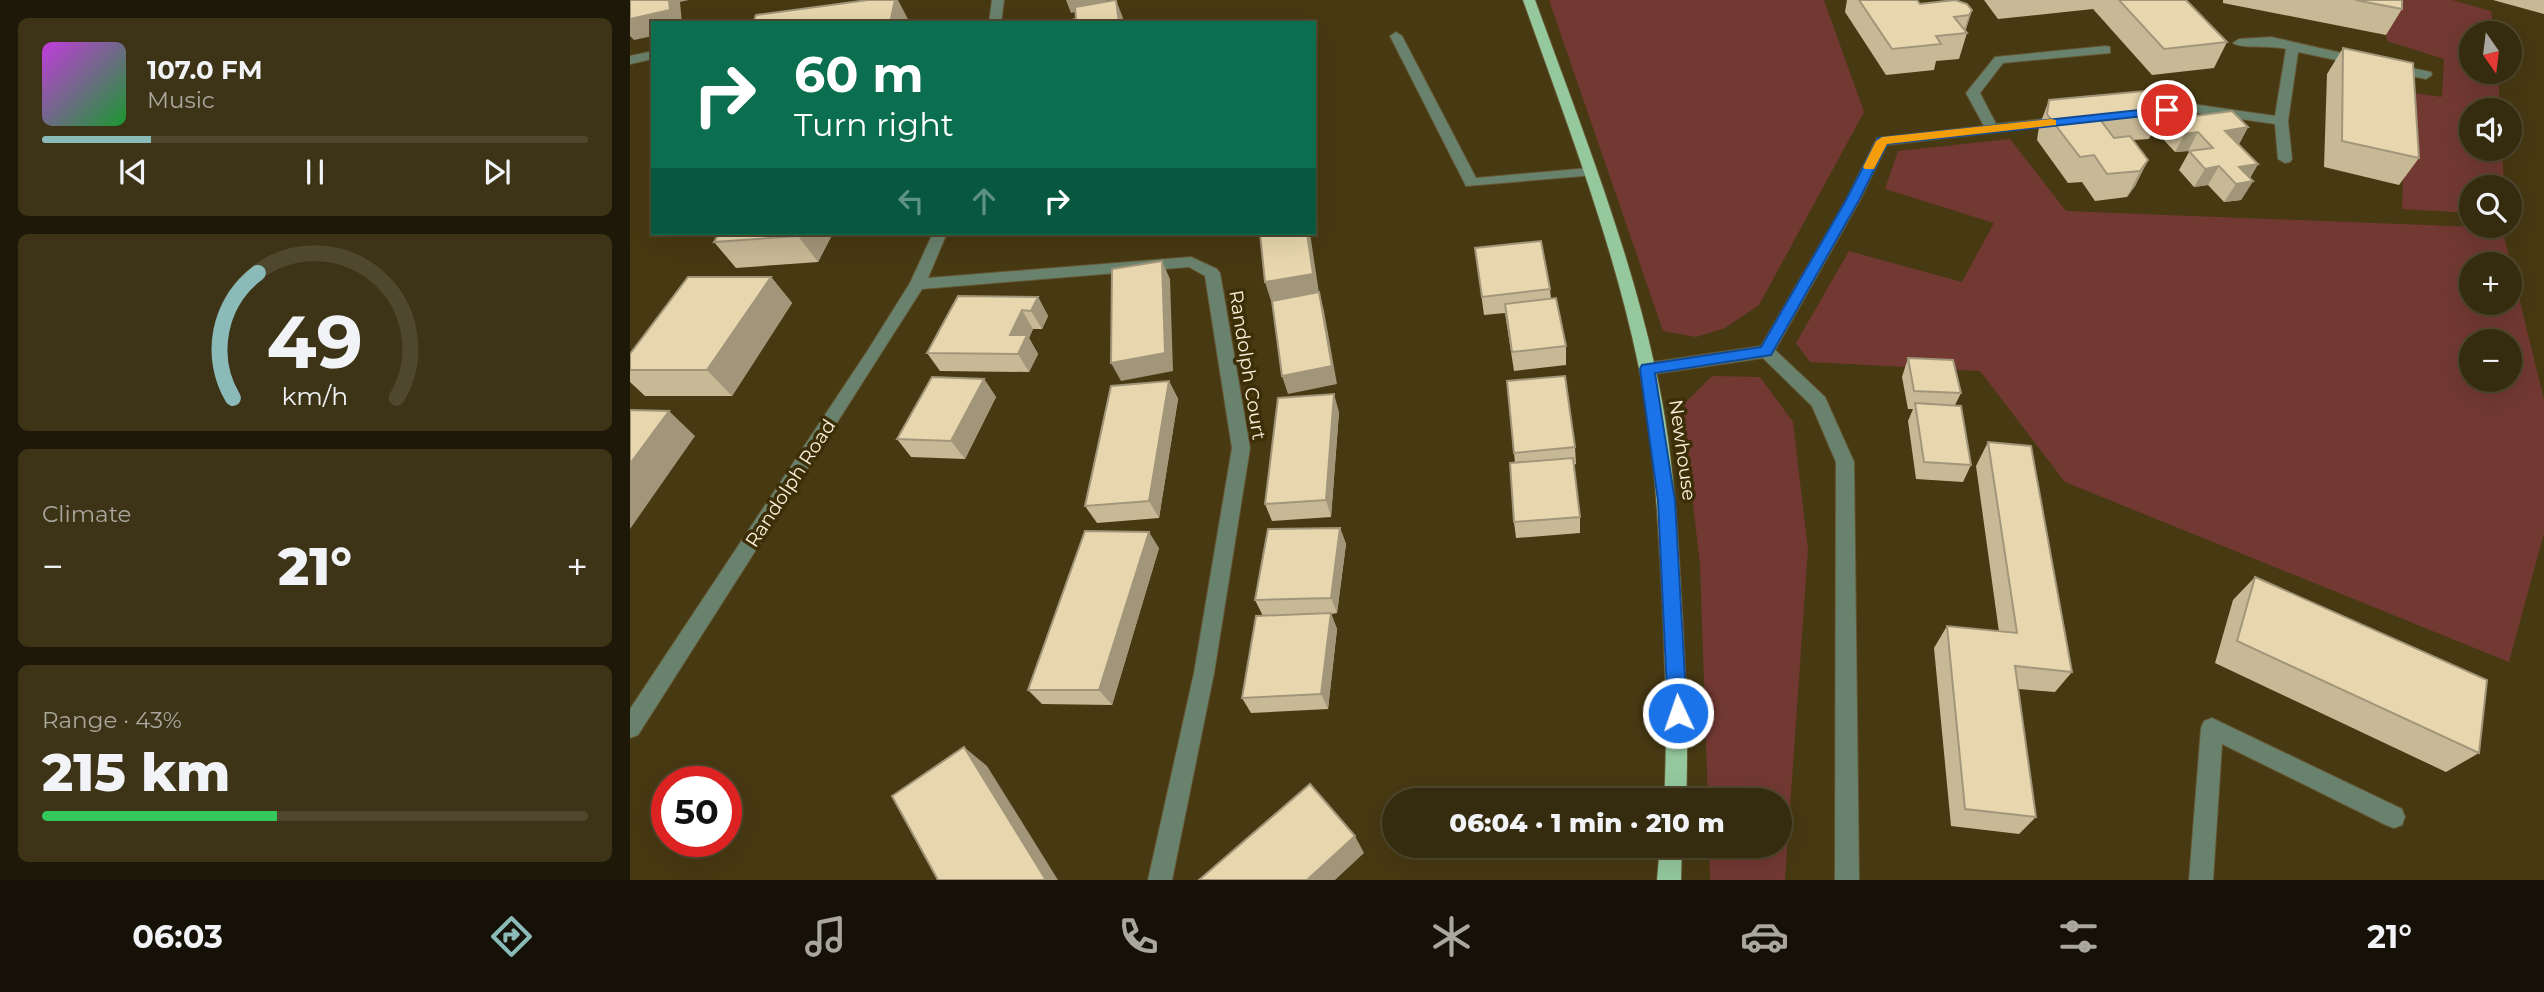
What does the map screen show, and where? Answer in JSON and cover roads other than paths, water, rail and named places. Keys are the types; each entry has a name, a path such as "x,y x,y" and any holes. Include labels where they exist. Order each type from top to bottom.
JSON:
{"main road":[{"name":"Newhouse","path":"1529,0 1590,172 1624,280 1647,369 1667,501 1679,739 1676,788"},
{"path":"1669,880 1670,858"}],"street":[{"path":"995,21 998,0"},
{"path":"1396,36 1471,183 1590,172"},
{"path":"2239,43 2271,41 2426,75"},
{"path":"2285,159 2281,121 2293,47"},
{"path":"1992,129 1973,93 1999,60 2106,50"},
{"path":"630,60 651,55"},
{"path":"2125,115 2192,108 2281,121"},
{"path":"1766,351 1853,200 1882,141 2072,121"},
{"name":"Randolph Road","path":"630,728 917,284 939,235"},
{"name":"Randolph Court","path":"917,284 1191,262 1212,273 1241,448 1204,673 1160,880"},
{"path":"1647,369 1766,351"},
{"path":"1766,351 1819,402 1844,462 1847,880"},
{"path":"2201,880 2212,728 2394,817"}]}
